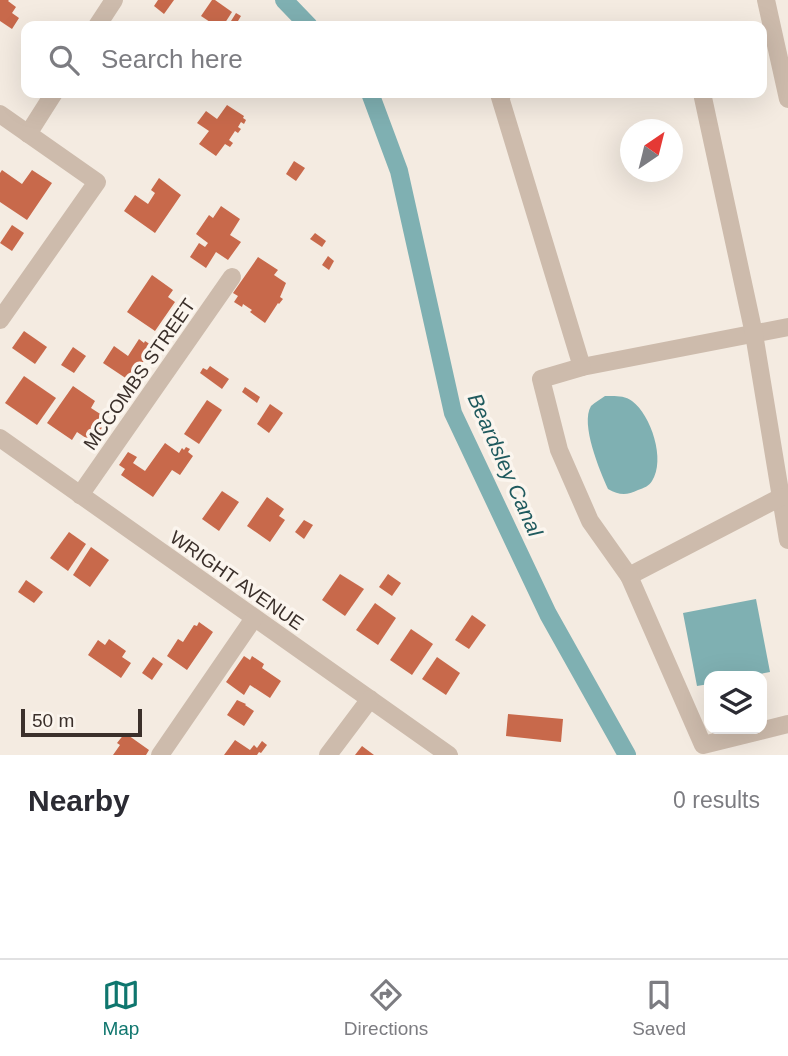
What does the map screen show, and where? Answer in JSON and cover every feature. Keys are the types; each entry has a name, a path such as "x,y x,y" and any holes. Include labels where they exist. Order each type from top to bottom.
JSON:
{"street":[{"path":"100,21 114,0"},
{"path":"766,0 788,99"},
{"path":"27,134 51,98"},
{"path":"500,98 582,368"},
{"path":"703,98 754,334 788,540"},
{"path":"0,114 97,182 0,320"},
{"name":"MCCOMBS STREET","path":"80,495 232,277"},
{"path":"788,327 582,368 541,379 559,450 569,474 590,521 629,576 703,745 788,724"},
{"name":"WRIGHT AVENUE","path":"0,438 449,755"},
{"path":"629,576 781,497"},
{"path":"160,755 254,618"},
{"path":"328,755 370,699"}],"water":[{"path":"605,396 629,399 639,408 650,427 657,450 656,472 652,481 646,487 626,494 608,489 589,435 588,414 591,406"},
{"path":"756,599 770,672 704,671 704,685 697,686 683,613"}],"building":[{"path":"0,0 9,0 16,7 12,13 19,18 12,29 0,21"},
{"path":"158,0 174,0 164,14 154,6"},
{"path":"212,0 232,12 226,21 208,21 201,16"},
{"path":"236,13 241,16 238,21 231,21"},
{"path":"227,105 246,120 244,124 241,122 238,127 241,129 238,133 235,131 229,140 233,143 230,147 225,144 216,156 199,144 209,131 197,123 206,111 217,119"},
{"path":"294,161 305,168 296,181 286,174"},
{"path":"2,170 22,184 32,170 52,183 27,220 0,202"},
{"path":"159,178 181,195 155,233 124,211 135,195 148,204 155,193 151,190"},
{"path":"221,206 240,219 230,235 241,242 228,260 216,252 206,268 190,257 199,243 205,247 208,243 196,234 209,215 213,218"},
{"path":"12,225 24,233 12,251 0,243"},
{"path":"315,233 326,241 322,247 310,239"},
{"path":"328,256 334,261 329,270 322,265"},
{"path":"258,257 278,270 274,275 286,283 280,297 283,299 265,323 250,312 252,310 234,302 238,296 233,293"},
{"path":"152,275 173,290 168,297 175,302 155,331 127,312"},
{"path":"24,331 47,347 35,364 12,348"},
{"path":"139,339 151,345 152,349 130,381 103,363 114,346 128,356"},
{"path":"73,347 86,356 74,373 61,365"},
{"path":"210,366 229,379 222,389 200,373 203,368 207,370"},
{"path":"24,376 56,398 37,425 5,403"},
{"path":"73,386 95,401 91,408 108,419 92,442 77,432 72,440 47,423"},
{"path":"245,387 260,397 257,403 242,392"},
{"path":"207,400 222,410 199,444 184,434"},
{"path":"270,404 283,413 269,433 257,424"},
{"path":"165,443 179,453 186,447 193,456 180,475 172,470 153,497 121,475 125,469 119,465 128,452 137,457 133,463 145,471"},
{"path":"222,491 239,502 219,531 202,519"},
{"path":"267,497 284,509 279,516 285,520 270,542 247,526"},
{"path":"304,520 313,525 304,539 295,532"},
{"path":"69,532 86,544 68,571 50,558"},
{"path":"91,547 109,560 90,587 73,575"},
{"path":"340,574 364,589 345,616 322,600"},
{"path":"388,574 401,583 392,596 379,587"},
{"path":"26,580 43,592 34,603 18,592"},
{"path":"375,603 396,618 378,645 356,630"},
{"path":"472,615 486,625 469,649 455,640"},
{"path":"199,622 213,632 187,670 167,656 178,639 183,642"},
{"path":"411,629 433,644 412,675 390,660"},
{"path":"109,639 126,651 122,657 131,663 121,678 88,655 98,640 105,645"},
{"path":"244,656 250,660 252,656 264,664 262,668 281,681 270,698 250,685 244,695 226,682"},
{"path":"153,657 163,664 152,680 142,673"},
{"path":"437,657 460,673 446,695 422,679"},
{"path":"237,700 254,711 244,726 227,715"},
{"path":"508,714 563,719 561,742 506,736"},
{"path":"125,733 149,750 146,755 113,755 120,745 117,743"},
{"path":"235,740 250,750 254,745 257,748 262,741 267,745 257,755 224,755"},
{"path":"362,746 374,755 355,755"}],"waterway":[{"name":"Beardsley Canal","path":"284,0 304,21"},
{"name":"Beardsley Canal","path":"372,98 399,171 453,413 548,614 627,755"}]}
